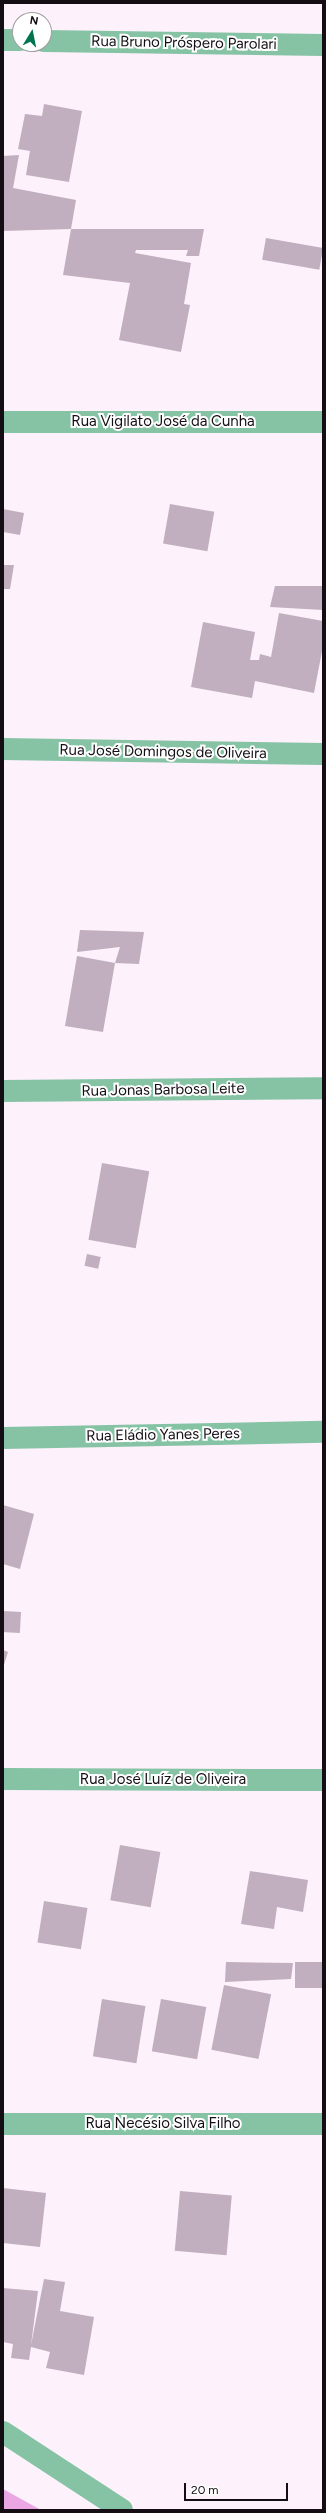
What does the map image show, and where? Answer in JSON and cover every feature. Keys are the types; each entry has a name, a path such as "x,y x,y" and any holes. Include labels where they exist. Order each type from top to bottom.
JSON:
{"street":[{"name":"Rua Bruno Próspero Parolari","path":"52,41 323,45"},
{"name":"Rua Vigilato José da Cunha","path":"3,422 323,422"},
{"name":"Rua José Domingos de Oliveira","path":"3,750 323,754"},
{"name":"Rua Jonas Barbosa Leite","path":"3,1091 323,1088"},
{"name":"Rua Eládio Yanes Peres","path":"3,1438 323,1432"},
{"name":"Rua José Luíz de Oliveira","path":"3,1779 323,1780"},
{"name":"Rua Necésio Silva Filho","path":"3,2124 323,2124"},
{"path":"3,2432 122,2510"}],"shaded area":[{"path":"3,2489 41,2510 3,2510"}],"building":[{"path":"44,104 82,111 69,182 26,175 30,151 18,149 25,114 42,116"},
{"path":"19,155 13,188 76,200 71,229 3,231 3,156"},
{"path":"71,229 204,229 199,256 186,256 188,250 136,250 135,253 191,263 184,304 190,305 181,352 119,340 130,283 63,275"},
{"path":"266,238 323,248 319,270 262,260"},
{"path":"170,504 214,512 207,551 163,543"},
{"path":"3,509 24,513 20,535 3,532"},
{"path":"3,565 14,565 10,589 3,589"},
{"path":"275,586 323,586 323,610 270,607"},
{"path":"279,613 323,621 323,646 314,693 255,681 252,698 191,687 203,622 255,632 250,660 259,660 260,654 271,657"},
{"path":"80,930 144,932 139,964 115,963 120,947 77,952"},
{"path":"77,956 115,963 103,1032 65,1026"},
{"path":"102,1163 149,1171 136,1248 88,1240"},
{"path":"87,1254 101,1257 98,1269 85,1266"},
{"path":"3,1505 34,1514 20,1569 3,1564"},
{"path":"3,1611 21,1612 20,1633 3,1632"},
{"path":"3,1650 8,1652 3,1668"},
{"path":"120,1845 160,1852 151,1907 110,1900"},
{"path":"250,1871 308,1880 303,1912 277,1907 274,1929 241,1924"},
{"path":"44,1901 87,1908 81,1949 37,1942"},
{"path":"226,1962 293,1963 291,1979 225,1982"},
{"path":"295,1962 323,1962 323,1988 295,1988"},
{"path":"224,1985 271,1994 259,2059 211,2050"},
{"path":"102,1999 145,2006 136,2063 93,2056"},
{"path":"161,1999 206,2007 197,2059 152,2051"},
{"path":"3,2188 46,2193 40,2247 3,2243"},
{"path":"180,2191 232,2196 227,2255 175,2251"},
{"path":"44,2279 65,2282 60,2311 94,2317 84,2375 46,2368 50,2352 31,2347 29,2360 11,2358 13,2344 3,2342 3,2288 38,2291 31,2345"}]}
